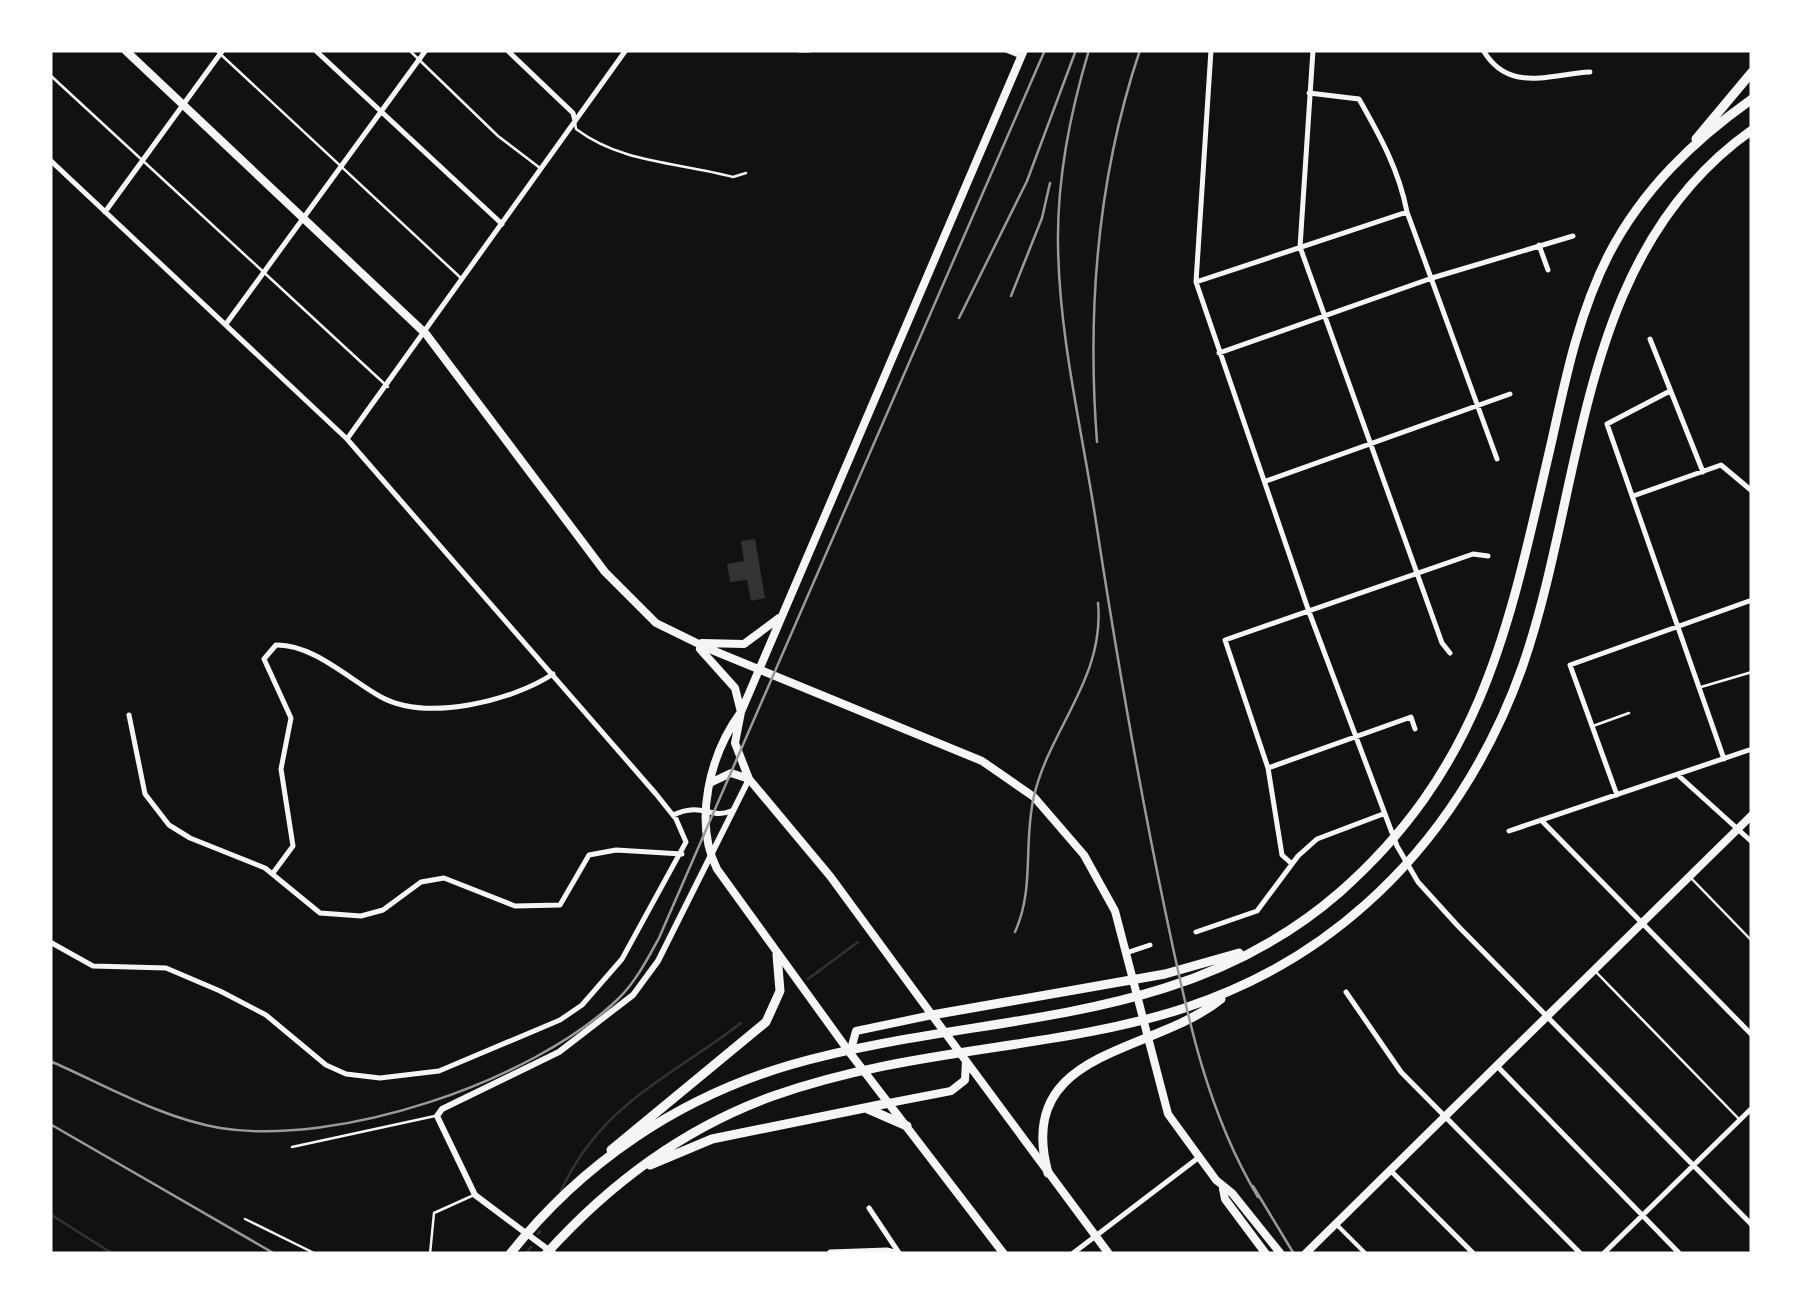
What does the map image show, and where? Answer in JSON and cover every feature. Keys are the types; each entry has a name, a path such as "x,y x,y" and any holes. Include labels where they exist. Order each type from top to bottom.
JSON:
{"highway":[{"path":"605,1157 710,1096 822,1056 1100,1007 1174,989 1260,947 1324,905 1366,867 1417,810 1464,737 1494,669 1515,601 1572,354 1596,281 1644,200 1694,142 1704,124 1752,72"},
{"path":"1694,142 1752,99"},
{"path":"1048,1173 1040,1137 1052,1096 1078,1070 1210,1008 1317,942 1383,888 1431,835 1480,761 1524,661 1599,357 1624,288 1662,223 1690,188 1752,130"},
{"path":"510,1254 618,1141 766,1022 780,992 777,955"},
{"path":"932,1015 1228,960"},
{"path":"546,1254 571,1227 638,1170 714,1121 838,1077 1109,1031 1228,994"},
{"path":"638,1170 712,1139 888,1102"},
{"path":"860,1109 879,1112 907,1126"}],"main road":[{"path":"125,50 426,334 605,572 656,623 982,762 1027,791 1092,866 1116,911 1129,952 1160,1095 1176,1128 1281,1254"},
{"path":"1022,53 741,712 735,743 749,778 830,876 1109,1254"},
{"path":"693,642 744,644 782,616"},
{"path":"693,642 732,682 741,712"},
{"path":"741,712 728,730 705,808 710,855 777,955 1004,1254"},
{"path":"711,782 731,774 749,778"},
{"path":"1305,1254 1752,815"},
{"path":"850,1053 852,1038 860,1029 932,1015"},
{"path":"888,1102 955,1089 965,1080 966,1061"},
{"path":"1223,1189 1225,1199 1266,1254"}],"street":[{"path":"315,50 502,224"},
{"path":"226,324 426,50"},
{"path":"507,50 574,114 575,121"},
{"path":"347,439 626,50"},
{"path":"800,50 808,50"},
{"path":"1006,50 1022,53"},
{"path":"1211,50 1196,282 1383,814 1418,882 1752,1226"},
{"path":"1313,50 1300,247 1416,573 1442,643 1450,653"},
{"path":"1482,50 1498,69 1519,79 1590,72"},
{"path":"105,212 220,51"},
{"path":"1309,93 1359,98 1401,182 1407,212 1497,459"},
{"path":"50,160 347,439 675,817 686,842 622,959 582,1005 560,1020 469,1060 406,1076 346,1074 326,1065 266,1015 220,991 166,968 93,966 50,942"},
{"path":"1196,282 1407,212"},
{"path":"1219,353 1432,278 1573,236"},
{"path":"1538,244 1548,270"},
{"path":"1650,338 1703,472"},
{"path":"1670,392 1606,424 1724,759"},
{"path":"1266,481 1510,394"},
{"path":"1632,496 1721,465 1752,490"},
{"path":"1292,864 1282,855 1268,768 1225,640 1473,554 1488,556"},
{"path":"1617,794 1570,665 1752,600"},
{"path":"274,873 294,846 282,769 291,718 264,658 276,645 314,656 386,700 405,704 505,699 553,674"},
{"path":"129,715 145,794 169,824 190,838 274,873 320,913 361,916 383,910 421,882 444,878 515,906 560,905 566,901 589,854 616,850 682,854"},
{"path":"1268,768 1411,718 1415,728"},
{"path":"1509,831 1752,750"},
{"path":"1679,776 1752,842"},
{"path":"554,1254 475,1195 440,1112 559,1052 634,996 658,962 710,855 738,808 749,778"},
{"path":"675,817 705,808 723,814 738,808"},
{"path":"1196,932 1257,912 1316,839 1383,814"},
{"path":"1541,820 1752,1035"},
{"path":"1129,952 1150,946"},
{"path":"1346,992 1401,1072 1581,1254"},
{"path":"1496,1065 1680,1254"},
{"path":"1603,1254 1752,1108"},
{"path":"1072,1254 1198,1158"},
{"path":"1389,1169 1474,1254"},
{"path":"869,1208 900,1253"},
{"path":"1336,1223 1366,1254"},
{"path":"830,1252 900,1253"}],"lane":[{"path":"409,50 542,168"},
{"path":"220,51 463,280"},
{"path":"50,76 145,159 219,234 387,386"},
{"path":"575,121 576,129 609,151 733,176 746,172"},
{"path":"1699,688 1752,672"},
{"path":"1592,726 1628,713"},
{"path":"1688,876 1752,940"},
{"path":"1594,970 1740,1120"},
{"path":"292,1147 440,1112"},
{"path":"430,1254 434,1213 475,1195"},
{"path":"244,1219 316,1254"}],"shaded area":[{"path":"755,539 765,598 751,601 747,580 730,582 727,564 744,561 741,541"}],"waterway":[{"path":"808,979 858,942"},
{"path":"560,1193 576,1162 616,1115 741,1023"},
{"path":"50,1214 113,1254"},
{"path":"526,1254 531,1247"}],"railway":[{"path":"50,1061 155,1109 198,1123 267,1131 319,1128 430,1102 484,1082 580,1030 617,1000 635,979 659,938 1045,50"},
{"path":"959,318 1027,181 1076,50"},
{"path":"1089,50 1071,122 1060,195 1059,279 1067,349 1137,765 1181,984 1211,1094 1258,1197"},
{"path":"1097,442 1094,343 1099,244 1114,146 1140,50"},
{"path":"1011,296 1042,218 1050,183"},
{"path":"1015,932 1025,899 1034,796 1093,655 1098,603"},
{"path":"50,1124 275,1254"},
{"path":"1253,1186 1294,1254"}]}
